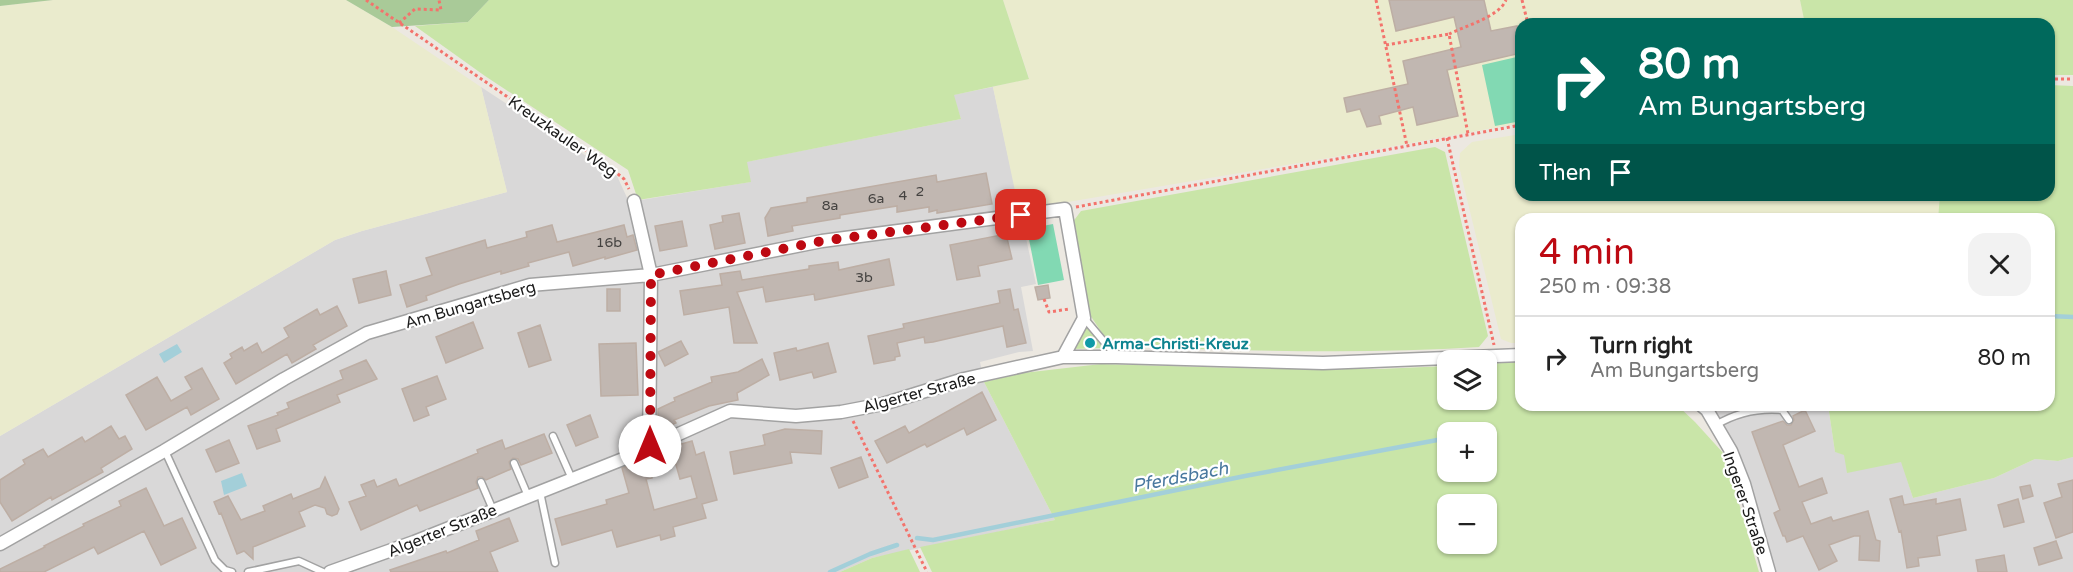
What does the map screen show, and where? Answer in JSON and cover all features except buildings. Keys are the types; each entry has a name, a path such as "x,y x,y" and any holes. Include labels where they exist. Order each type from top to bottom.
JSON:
{"street":[{"path":"634,201 651,275 650,446"},
{"path":"1062,357 1084,318 1065,209"},
{"name":"Am Bungartsberg","path":"0,544 367,333 530,285 651,275 822,241 1065,209"},
{"path":"1497,356 1515,355"},
{"name":"Algerter Straße","path":"330,572 414,542 623,459 730,411 796,416 848,411 883,404 964,379 1062,357 1323,363 1437,358"},
{"name":"Ingerer Straße","path":"1708,411 1731,451 1744,484 1769,572"}],"lane":[{"path":"1084,318 1116,357"},
{"path":"1716,425 1738,414 1760,411"},
{"path":"1783,411 1789,420"},
{"path":"553,436 572,479"},
{"path":"164,450 215,560 225,570 232,572"},
{"path":"514,464 534,494 555,563"},
{"path":"481,482 493,510"},
{"path":"248,572 299,561 323,572"}],"path":[{"name":"Kreuzkauler Weg","path":"366,0 607,165 624,179 634,201"},
{"path":"399,23 415,9 441,10 439,0"},
{"path":"1376,0 1407,146"},
{"path":"1386,45 1449,34 1491,15 1500,9 1506,0"},
{"path":"1522,0 1526,18"},
{"path":"1449,34 1468,135"},
{"path":"2055,79 2073,79"},
{"path":"1065,209 1515,126"},
{"path":"1447,138 1495,350"},
{"path":"1044,299 1049,312 1069,309 1084,318"},
{"path":"848,411 927,572"}],"shaded area":[{"path":"481,87 617,176 629,202 750,182 746,162 961,119 953,95 993,87 1036,284 1021,287 1033,351 1019,352 980,362 984,382 1055,520 872,558 840,572 0,572 0,436 335,240 507,192"},
{"path":"1700,411 1829,411 1835,452 1901,460 1913,498 1994,478 2035,459 2058,461 2073,457 2073,572 1767,572 1729,454 1704,414"}],"green space":[{"path":"0,0 53,0 0,6"},
{"path":"53,0 346,0 392,27 481,87 507,192 335,240 0,436 0,6"},
{"path":"346,0 489,0 468,22 392,27"},
{"path":"489,0 1003,0 1029,79 954,95 961,119 747,162 751,182 638,200 628,170 485,76 415,26 468,22"},
{"path":"1003,0 1800,0 1804,18 1515,18 1515,124 1056,204 1018,205 993,87 1029,78"},
{"path":"1800,0 2073,0 2073,75 2055,75 2055,18 1804,18"},
{"path":"1515,57 1515,122 1495,126 1482,65"},
{"path":"2055,85 2073,86 2073,457 2058,461 2035,459 1994,478 1913,498 1901,462 1847,473 1844,455 1835,452 1829,411 2055,411 2055,213 1938,213 1940,201 2055,201"},
{"path":"1515,135 1515,201 1940,201 1938,213 1515,213 1515,343 1511,343 1501,339 1459,166 1460,153 1472,142"},
{"path":"1435,147 1445,152 1488,336 1479,347 1343,351 1115,347 1090,315 1072,223 1081,211"},
{"path":"1053,224 1064,280 1038,285 1027,229"},
{"path":"1086,326 1103,348 1073,349"},
{"path":"1515,362 1515,411 1683,411 1725,455 1759,572 932,572 920,547 1055,520 984,382 1023,373 1101,364 1274,369 1437,366 1437,410 1497,410 1497,363"},
{"path":"909,549 920,572 840,572 872,558"}],"water":[{"path":"177,344 182,352 164,363 159,354"},
{"path":"242,473 247,486 224,495 221,481"}],"waterway":[{"name":"Pferdsbach","path":"2055,316 2073,317"},
{"name":"Pferdsbach","path":"917,538 933,540 1245,476 1437,440"},
{"name":"Pferdsbach","path":"830,572 897,545"}],"place":[{"name":"Arma-Christi-Kreuz","path":"1090,343"}],"route":[{"path":"650,446 651,275 822,241 1021,215"}]}
